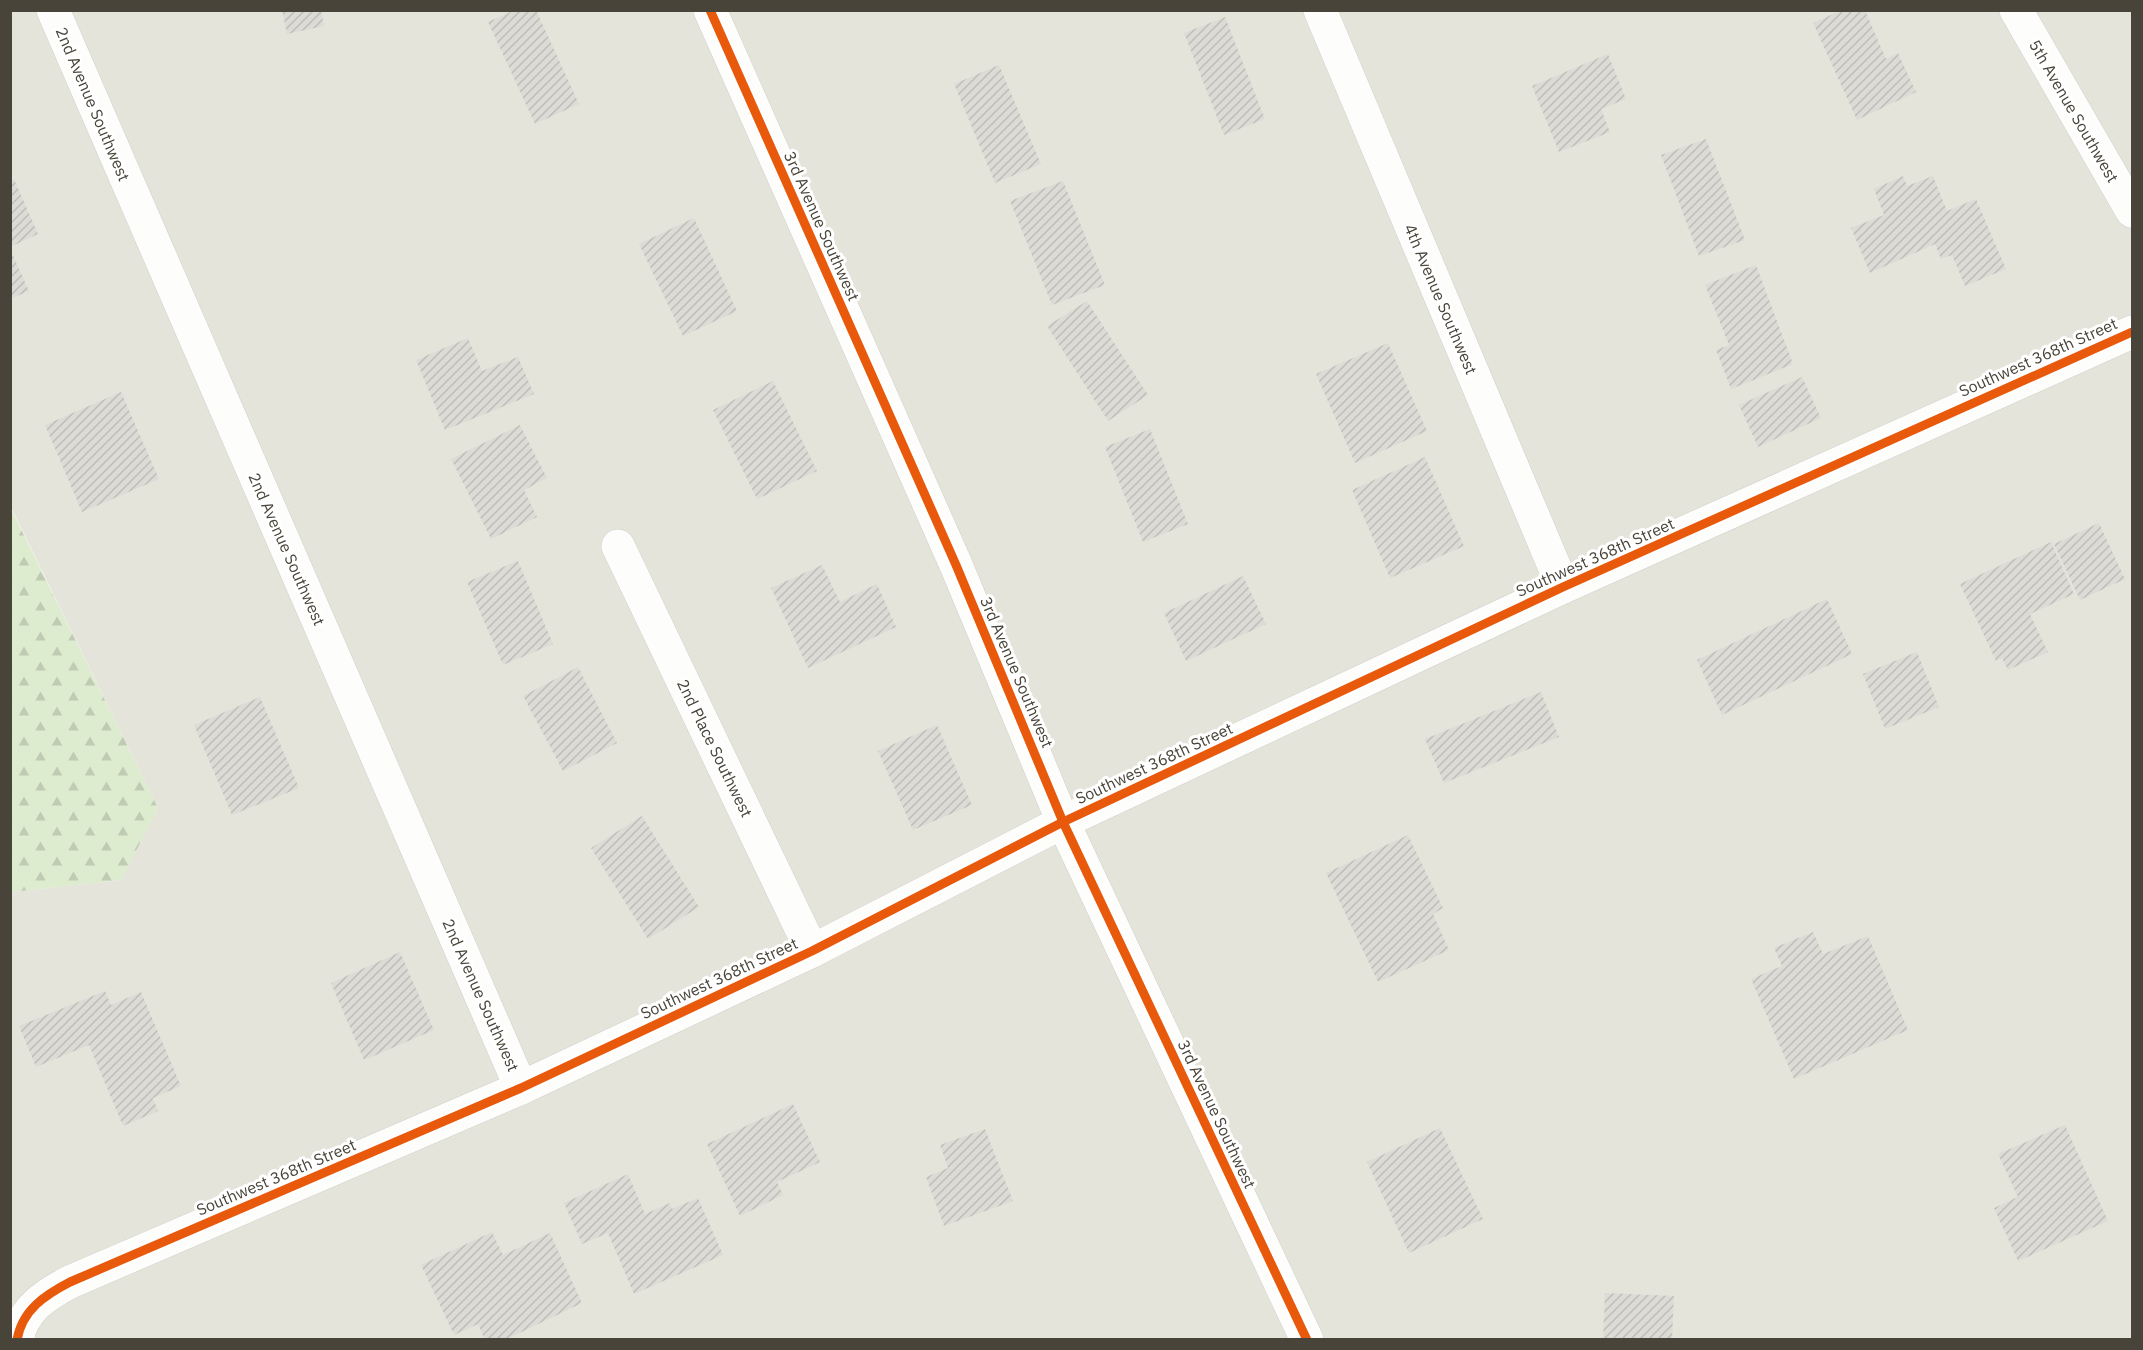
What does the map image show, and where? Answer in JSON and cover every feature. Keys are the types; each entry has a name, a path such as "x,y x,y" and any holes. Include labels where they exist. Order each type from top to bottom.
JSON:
{"street":[{"name":"2nd Avenue Southwest","path":"53,10 521,1088"},
{"name":"3rd Avenue Southwest","path":"710,10 956,565 1063,822 1306,1340"},
{"name":"4th Avenue Southwest","path":"1320,10 1563,587"},
{"name":"5th Avenue Southwest","path":"2016,10 2133,211"},
{"name":"Southwest 368th Street","path":"17,1340 27,1313 44,1296 70,1282 521,1088 812,951 1063,822 1563,587 2133,332"},
{"name":"2nd Place Southwest","path":"618,546 812,951"}],"shaded area":[{"path":"11,11 2132,11 2132,1339 11,1339 11,892 121,880 158,808 11,507"}],"green space":[{"path":"10,507 158,808 121,880 11,892"}],"building":[{"path":"282,10 321,10 324,26 287,34"},
{"path":"515,10 536,10 579,104 535,124 488,22"},
{"path":"1842,10 1865,10 1886,59 1898,53 1916,92 1857,120 1813,23"},
{"path":"1225,17 1265,119 1224,135 1184,33"},
{"path":"1608,54 1626,99 1601,109 1610,132 1559,152 1532,86"},
{"path":"999,65 1041,164 995,183 954,84"},
{"path":"1706,139 1745,240 1699,256 1661,155"},
{"path":"1903,176 1907,186 1933,176 1947,211 1976,199 2006,269 1965,286 1952,255 1941,259 1935,244 1870,273 1851,228 1884,215 1874,189"},
{"path":"14,179 38,234 10,247 10,181"},
{"path":"1063,181 1105,285 1052,305 1010,201"},
{"path":"694,218 737,311 683,336 639,244"},
{"path":"10,249 29,291 10,299"},
{"path":"1756,265 1793,364 1731,389 1716,350 1729,345 1705,285"},
{"path":"1087,301 1148,395 1108,421 1047,326"},
{"path":"468,338 482,371 518,357 534,394 445,430 416,360"},
{"path":"1388,343 1427,431 1355,463 1316,374"},
{"path":"1802,377 1821,418 1758,447 1739,405"},
{"path":"773,381 817,471 757,499 713,410"},
{"path":"121,392 159,479 82,512 45,425"},
{"path":"520,425 547,478 524,490 537,517 491,539 451,459"},
{"path":"1150,429 1188,524 1143,542 1105,447"},
{"path":"1425,457 1464,546 1390,578 1352,490"},
{"path":"2099,523 2125,579 2080,600 2054,544"},
{"path":"2051,542 2074,594 2030,614 2048,652 2008,670 2002,658 1996,661 1960,584"},
{"path":"518,561 553,644 503,665 467,582"},
{"path":"822,565 840,602 877,584 896,627 808,668 771,588"},
{"path":"1243,576 1266,624 1186,661 1164,613"},
{"path":"1827,599 1852,654 1722,715 1697,660"},
{"path":"1917,652 1939,707 1885,729 1863,674"},
{"path":"578,667 617,743 563,771 523,696"},
{"path":"1541,692 1559,737 1444,783 1425,739"},
{"path":"260,697 299,788 232,815 194,725"},
{"path":"937,725 972,805 913,830 878,751"},
{"path":"642,816 699,907 648,939 591,848"},
{"path":"1408,835 1443,908 1433,914 1449,950 1378,982 1326,873"},
{"path":"1813,932 1823,954 1868,936 1908,1030 1794,1079 1751,979 1782,966 1774,948"},
{"path":"400,952 434,1030 364,1060 331,983"},
{"path":"105,991 111,1005 141,992 181,1086 153,1098 158,1111 123,1126 89,1045 36,1067 19,1026"},
{"path":"793,1104 820,1162 777,1182 783,1195 740,1216 707,1144"},
{"path":"2065,1125 2108,1221 2018,1261 1994,1208 2018,1197 1998,1154"},
{"path":"1440,1128 1483,1219 1409,1253 1367,1162"},
{"path":"985,1129 1013,1201 944,1226 926,1177 948,1168 940,1145"},
{"path":"628,1174 645,1214 670,1203 672,1209 698,1198 723,1255 634,1294 608,1233 582,1244 564,1203"},
{"path":"492,1232 503,1255 550,1233 582,1303 505,1340 485,1340 478,1324 454,1335 421,1265"},
{"path":"1605,1293 1674,1296 1672,1340 1603,1340"}],"cycle path":[{"path":"710,10 956,565 1063,822 1307,1340"},
{"path":"17,1340 29,1312 52,1292 70,1282 521,1088 812,951 1063,822 1563,587 2132,332"}]}
